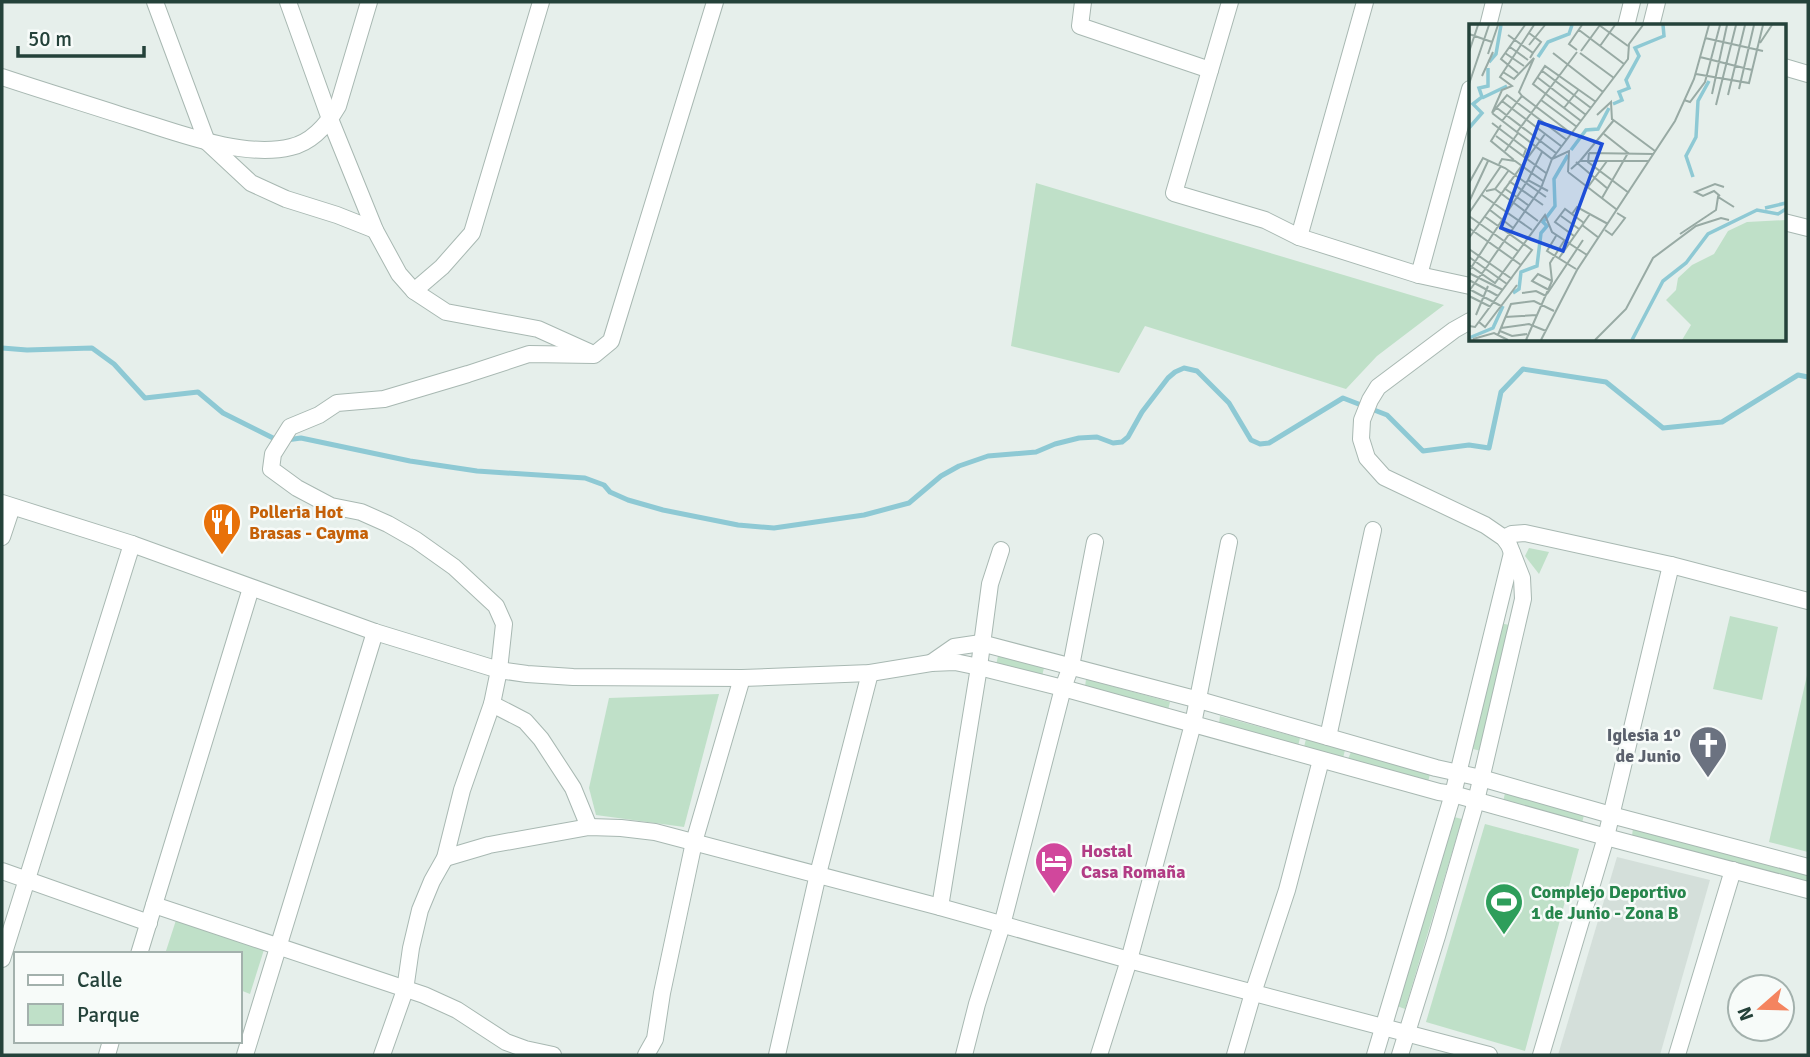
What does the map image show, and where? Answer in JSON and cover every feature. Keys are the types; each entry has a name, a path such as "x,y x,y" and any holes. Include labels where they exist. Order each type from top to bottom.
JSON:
{"street":[{"path":"155,2 207,142 251,183 286,200 375,230"},
{"path":"288,2 330,119 375,230 398,274 414,291 446,312 538,329 594,355"},
{"path":"2,77 207,142 260,150 292,147 315,136 338,106 369,2"},
{"path":"414,291 442,267 472,233 541,2"},
{"path":"382,1055 405,990 420,910 445,859 462,790 492,704 504,624 496,606 454,567 388,524 361,512 331,506 297,488 271,469 273,454 290,427 319,415 337,403 384,399 529,354 594,355 611,341 715,2"},
{"path":"1083,2 1080,26 1210,71"},
{"path":"1230,2 1174,193 1265,220 1299,237 1419,275 1469,285"},
{"path":"1299,237 1365,2"},
{"path":"1488,24 1494,2"},
{"path":"1630,24 1632,2"},
{"path":"1652,24 1657,2"},
{"path":"1786,68 1808,74"},
{"path":"1419,275 1469,96"},
{"path":"1786,222 1808,228"},
{"path":"1400,1055 1476,801 1523,599 1522,578 1504,538 1485,525 1384,477 1367,458 1362,439 1362,419 1378,387 1403,366 1469,321"},
{"path":"2,537 7,505 132,544 375,632 499,670 527,674 573,677 742,678 870,673 955,662 1063,688 1808,890"},
{"path":"1328,737 1373,530"},
{"path":"1504,538 1525,533 1671,565 1808,601"},
{"path":"964,1055 977,1003 1002,925 1070,666 1095,542"},
{"path":"1099,1055 1129,960 1193,724 1229,542"},
{"path":"2,959 132,544"},
{"path":"940,907 990,584 1001,550"},
{"path":"1375,1055 1453,794 1512,553"},
{"path":"1541,1055 1606,837 1671,565"},
{"path":"140,952 251,588"},
{"path":"245,1055 375,632"},
{"path":"931,663 954,647 981,643 1808,867"},
{"path":"777,1055 818,874 870,673"},
{"path":"646,1055 655,1039 694,842 742,678"},
{"path":"492,704 525,721 541,739 573,788 589,827"},
{"path":"1235,1055 1252,993 1287,890 1321,760"},
{"path":"445,859 489,845 589,827 655,832 1489,1055"},
{"path":"1677,1055 1733,870"},
{"path":"2,871 149,923"},
{"path":"154,905 424,995 457,1010 506,1042 553,1055"}],"shaded area":[{"path":"1617,857 1710,880 1660,1055 1558,1055"}],"green space":[{"path":"1036,183 1444,305 1377,356 1346,389 1145,326 1119,373 1011,346"},
{"path":"1529,548 1549,552 1539,574 1525,556"},
{"path":"1730,616 1778,627 1762,700 1713,689"},
{"path":"1500,623 1509,625 1481,751 1473,749"},
{"path":"998,656 1044,668 1042,676 996,665"},
{"path":"1808,671 1808,852 1769,842"},
{"path":"1086,679 1170,702 1168,710 1085,687"},
{"path":"719,694 684,827 596,815 589,788 609,698"},
{"path":"1220,716 1300,738 1298,746 1219,724"},
{"path":"1306,739 1345,750 1343,758 1304,747"},
{"path":"1351,752 1430,774 1428,782 1348,759"},
{"path":"1505,793 1584,815 1582,823 1503,802"},
{"path":"1454,817 1462,819 1405,1009 1397,1006"},
{"name":"Complejo Deportivo 1 de Junio - Zona B","path":"1485,824 1579,849 1525,1051 1426,1022"},
{"path":"1633,828 1808,875 1808,882 1632,836"},
{"path":"178,914 269,934 250,994 242,991 242,952 166,952"}],"waterway":[{"path":"2,348 92,348 114,364 145,398 198,392 223,413 279,441 301,438 410,461 477,471 585,478 604,485 610,492 628,500 663,510 738,525 774,528 864,515 909,503 941,476 959,466 988,456 1036,452 1079,438 1097,437 1113,443 1122,442 1168,378 1184,368 1197,371 1229,403 1251,440 1260,444 1269,443 1343,398 1387,415 1423,451 1469,445 1489,448 1501,392 1523,369 1606,382 1663,428 1722,422 1798,375 1808,377"}],"place":[{"name":"Polleria Hot Brasas - Cayma","path":"222,556"},
{"name":"Iglesia 1º de Junio","path":"1708,779"},
{"name":"Hostal Casa Romaña","path":"1054,895"},
{"name":"Complejo Deportivo 1 de Junio - Zona B","path":"1504,936"}]}
